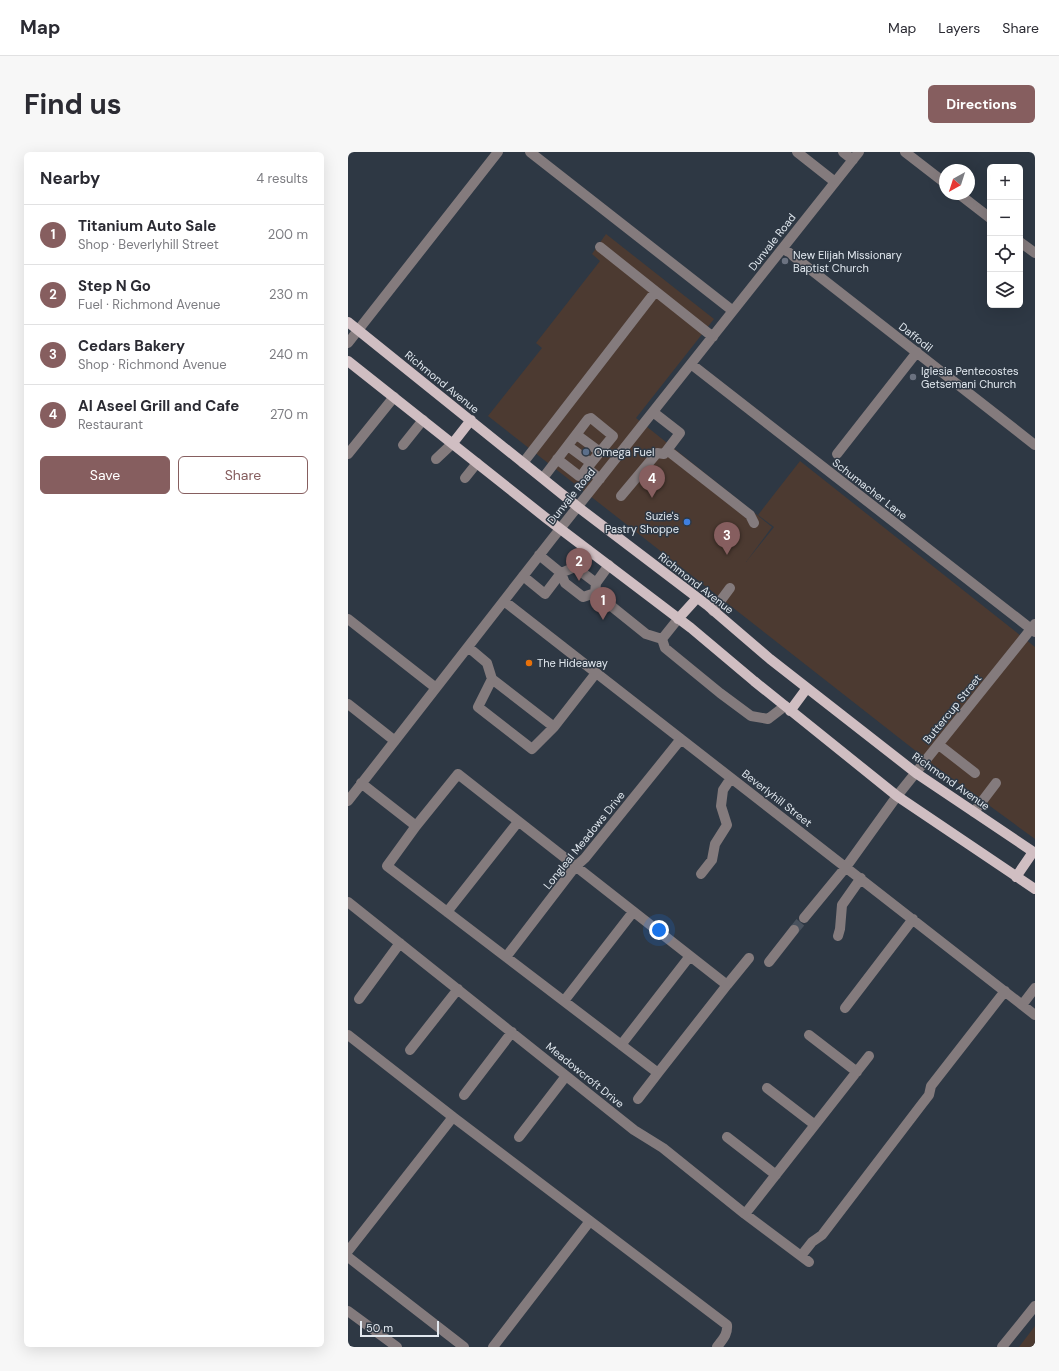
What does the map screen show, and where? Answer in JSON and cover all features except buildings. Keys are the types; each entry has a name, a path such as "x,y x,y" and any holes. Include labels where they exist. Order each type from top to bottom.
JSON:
{"main road":[{"name":"Richmond Avenue","path":"348,322 578,507 697,598 770,659 916,773 1034,852"},
{"path":"348,361 678,619 897,796 1035,889"},
{"path":"453,444 471,420"},
{"path":"678,619 697,598"},
{"path":"788,708 807,688"},
{"path":"1016,877 1034,852"}],"street":[{"path":"348,343 498,152"},
{"path":"530,152 733,311"},
{"path":"798,152 835,182"},
{"path":"843,152 856,156"},
{"path":"905,152 939,178"},
{"name":"Dunvale Road","path":"348,801 539,555 856,156"},
{"path":"967,200 987,216"},
{"path":"1023,244 1035,253"},
{"path":"600,247 713,337"},
{"name":"Daffodil","path":"783,248 1035,445"},
{"path":"523,463 655,292"},
{"path":"837,454 916,352"},
{"name":"Schumacher Lane","path":"691,364 1034,628"},
{"path":"348,454 394,397"},
{"path":"621,496 657,453 664,454 680,434 653,412"},
{"path":"543,478 588,419 593,419 613,434 613,437 582,475 579,476 557,460"},
{"path":"403,445 424,420"},
{"path":"577,435 619,456"},
{"path":"436,459 453,444"},
{"path":"568,446 600,479"},
{"path":"667,450 750,515 754,523"},
{"path":"465,478 477,463"},
{"path":"523,576 545,594 561,573 575,567 588,550"},
{"path":"539,555 561,573 565,583 583,597 596,588 608,565"},
{"path":"575,567 646,634 662,639"},
{"path":"713,611 730,588"},
{"name":"Beverlyhill Street","path":"504,601 1035,1014"},
{"path":"348,619 436,688"},
{"path":"662,639 678,619"},
{"name":"Buttercup Street","path":"804,918 846,867 897,796 1034,628"},
{"path":"662,639 665,648 751,716 768,719 788,708"},
{"path":"468,647 488,662 492,679 478,708 532,749 554,727 596,673"},
{"path":"492,679 554,727"},
{"path":"348,704 395,741"},
{"name":"Longleal Meadows Drive","path":"506,956 575,867 585,858 681,739"},
{"path":"939,744 975,773"},
{"path":"658,1073 387,866 416,826 458,774 727,985"},
{"path":"701,874 712,860 715,844 727,825 721,806 723,790 731,778"},
{"path":"361,783 416,826"},
{"path":"974,812 996,783"},
{"path":"447,912 518,822"},
{"path":"838,936 842,905 861,878"},
{"name":"Meadowcroft Drive","path":"348,902 634,1130 664,1148 745,1214 805,1259 812,1242 822,1235 929,1095 931,1086 1005,991"},
{"path":"564,1001 633,912"},
{"path":"845,1008 913,919"},
{"path":"769,962 794,930"},
{"path":"358,999 400,943"},
{"path":"622,1045 690,956"},
{"path":"638,1100 749,958"},
{"path":"1022,1005 1035,988"},
{"path":"410,1050 458,989"},
{"path":"464,1095 512,1032"},
{"path":"348,1035 453,1117 727,1325 728,1330 726,1336 717,1347"},
{"path":"809,1035 857,1072"},
{"path":"745,1214 870,1056"},
{"path":"520,1136 566,1076"},
{"path":"767,1088 815,1125"},
{"path":"348,1251 453,1117"},
{"path":"727,1137 776,1175"},
{"path":"493,1347 590,1221"},
{"path":"348,1257 464,1347"},
{"path":"1002,1347 1035,1306"},
{"path":"348,1311 397,1347"}],"shaded area":[{"path":"606,234 714,319 636,418 772,527 746,562 774,527 758,515 800,461 1035,647 1035,839 935,766 488,416 542,348 536,343 600,261 592,254"},
{"path":"1035,1326 1035,1347 1019,1347"}],"tunnel":[{"path":"794,930 804,918"}],"place":[{"name":"New Elijah Missionary Baptist Church","path":"785,261"},
{"name":"Iglesia Pentecostes Getsemani Church","path":"913,377"},
{"name":"Omega Fuel","path":"586,452"},
{"name":"Al Aseel Grill and Cafe","path":"652,498"},
{"name":"Suzie's Pastry Shoppe","path":"687,522"},
{"name":"Cedars Bakery","path":"727,555"},
{"name":"Step N Go","path":"579,581"},
{"name":"Titanium Auto Sale","path":"603,620"},
{"name":"The Hideaway","path":"529,663"}]}
